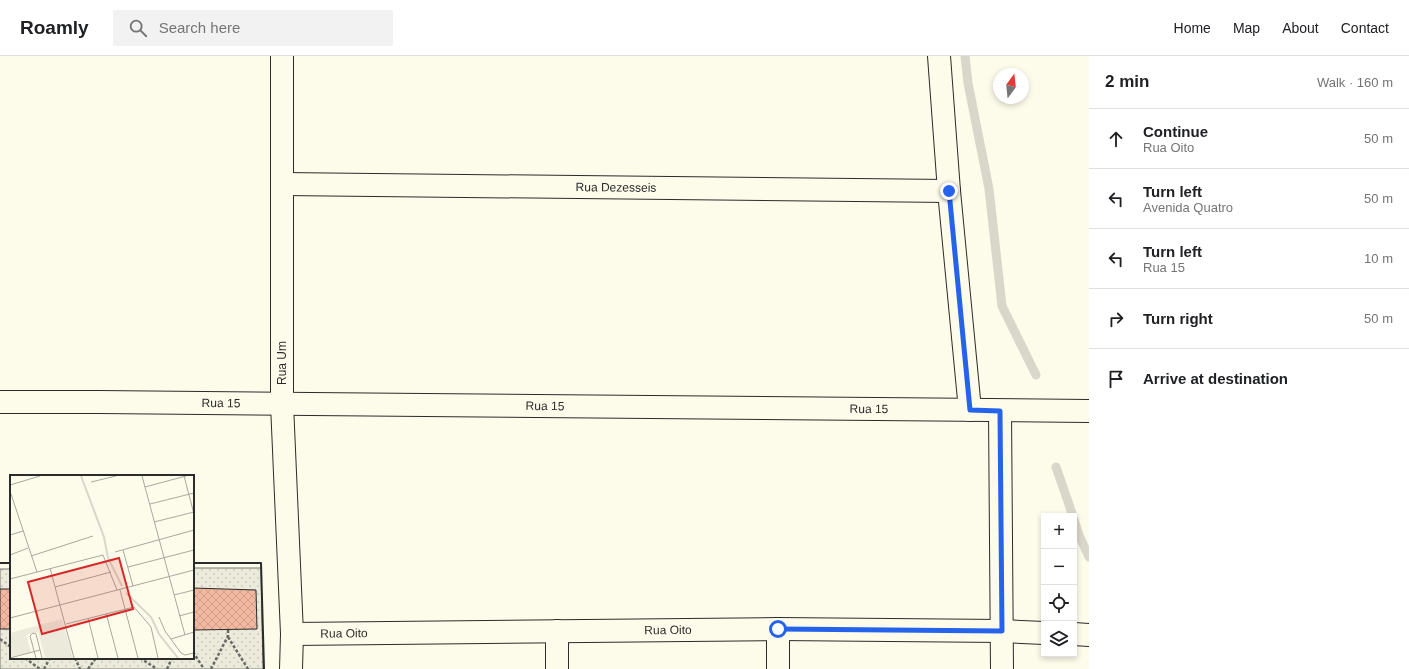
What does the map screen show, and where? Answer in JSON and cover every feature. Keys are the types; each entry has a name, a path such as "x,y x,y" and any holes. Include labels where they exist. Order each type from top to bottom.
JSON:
{"street":[{"name":"Rua Um","path":"282,56 282,404 292,634 291,669"},
{"path":"939,56 949,191 970,410"},
{"name":"Rua Dezesseis","path":"283,184 949,191"},
{"name":"Rua 15","path":"0,402 1089,411"},
{"path":"1000,411 1002,669"},
{"path":"778,629 778,669"},
{"name":"Rua Oito","path":"292,634 778,629 1002,631 1041,633"},
{"path":"557,631 557,669"}],"path":[{"path":"211,669 228,636 228,630"},
{"path":"228,636 248,669"},
{"path":"0,639 10,646"},
{"path":"194,654 204,669"},
{"path":"26,659 40,669"},
{"path":"44,669 49,659"},
{"path":"75,659 80,669"},
{"path":"88,669 95,659"},
{"path":"142,659 157,669"},
{"path":"167,669 172,659"}],"shaded area":[{"path":"194,568 261,568 263,669 0,669 0,569 10,569 10,659 194,659"}],"building":[{"path":"194,588 256,590 257,629 194,630"},
{"path":"0,589 10,589 10,629 0,629"}],"waterway":[{"path":"965,56 968,83 989,189 1002,306 1036,375"},
{"path":"1056,467 1072,513"},
{"path":"1077,529 1089,557"}],"wall":[{"path":"0,563 10,563"},
{"path":"194,563 261,563 264,669"}],"route":[{"path":"778,629 1002,631 1000,411 970,410 949,191"}]}
